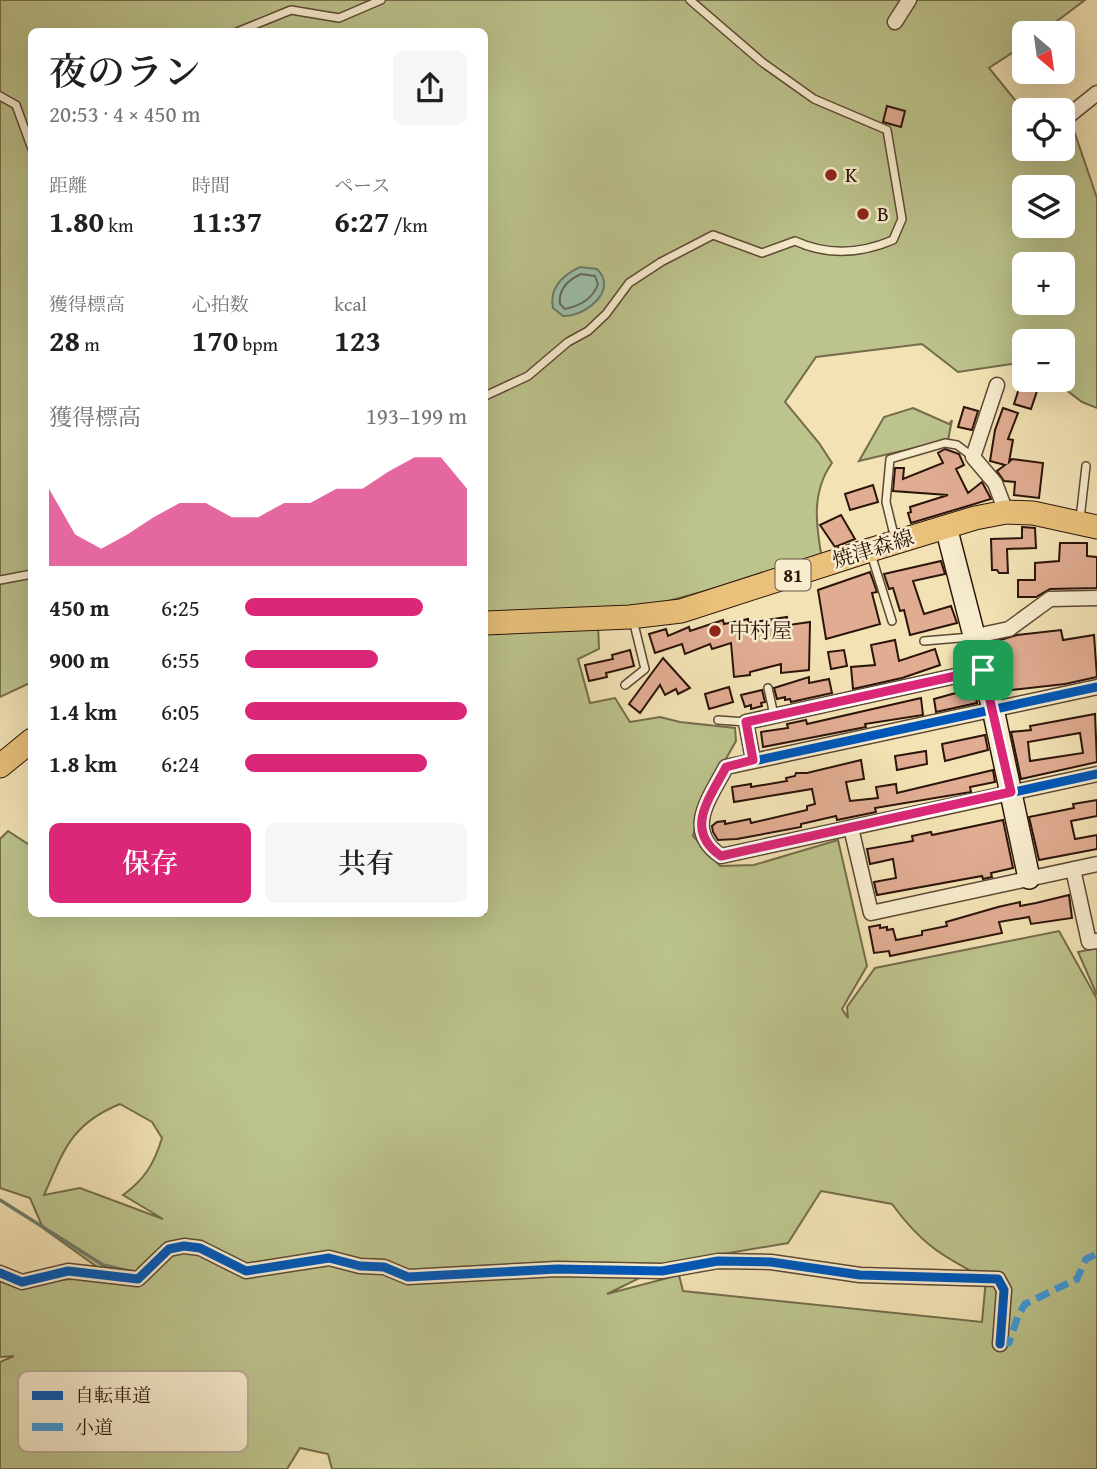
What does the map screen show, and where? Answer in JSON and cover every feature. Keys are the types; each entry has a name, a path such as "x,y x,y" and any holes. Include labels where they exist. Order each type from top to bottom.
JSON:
{"main road":[{"name":"焼津森線","path":"488,623 681,611 896,542 1006,512 1032,513 1088,525"},
{"path":"0,766 28,743"}],"street":[{"path":"895,22 909,0"},
{"path":"1075,111 1097,93"},
{"path":"997,385 973,457 995,483 1006,512"},
{"path":"946,527 976,636 1029,878"},
{"path":"976,636 1009,629 1050,599 1097,598"},
{"path":"753,760 746,722 983,670"},
{"path":"1097,687 726,767 704,810 701,833 708,847 721,856 1097,774"},
{"path":"851,828 871,913 1097,864"},
{"path":"1073,869 1090,942 1097,941"},
{"path":"0,1272 22,1282 68,1272 138,1279 169,1248 184,1245 200,1248 246,1271 329,1258 360,1266 384,1267 408,1277 557,1269 662,1271 718,1261 771,1262 860,1275 998,1279 1004,1290 1000,1344"}],"lane":[{"path":"247,28 291,10 339,18 381,0"},
{"path":"488,396 528,376 568,342 588,331 629,283 662,261 713,235 762,253 795,241 813,249 834,253 873,248 893,240 902,219 887,130 814,99 762,61 690,0"},
{"path":"0,96 16,105 28,138"},
{"path":"896,542 886,502 890,459 945,443 957,445 973,457"},
{"path":"1086,466 1088,525"},
{"path":"870,550 892,621"},
{"path":"0,580 28,575"},
{"path":"625,685 645,670 632,616"},
{"path":"924,641 976,636"},
{"path":"768,688 775,716"},
{"path":"718,720 746,722"}],"shaded area":[{"path":"0,0 1085,0 1057,21 1012,21 1012,53 989,68 1013,98 1012,161 1075,161 1075,134 1097,198 1097,408 1082,402 1069,392 1075,392 1075,329 1012,329 1012,364 958,372 922,344 816,357 785,402 832,463 825,474 818,497 817,522 822,559 643,608 488,624 488,28 28,28 28,684 0,697"},
{"path":"913,408 949,424 952,420 948,440 859,461 884,417"},
{"path":"598,623 599,649 578,659 590,703 615,698 630,722 660,717 735,728 736,741 702,801 693,836 720,866 754,865 838,840 867,966 842,1009 848,1018 847,1007 875,968 1059,931 1097,999 1097,1469 332,1469 328,1454 300,1448 287,1469 0,1469 0,1362 14,1356 0,1357 0,1278 22,1282 111,1277 43,1228 30,1198 0,1188 0,839 8,831 28,844 28,917 488,917 488,629","holes":["120,1104 152,1122 162,1138 156,1156 148,1170 123,1195 163,1219 80,1188 44,1195 71,1140 90,1120","821,1191 892,1204 923,1240 986,1279 982,1322 683,1291 679,1275 607,1294 654,1271 635,1269 788,1243"]},
{"path":"1097,948 1097,995 1078,952"}],"water":[{"path":"580,267 597,269 603,277 602,293 581,312 563,316 553,308 555,288 563,278"}],"building":[{"path":"887,106 905,111 901,127 883,122"},
{"path":"1018,392 1037,392 1031,409 1014,404"},
{"path":"964,407 978,411 972,430 958,427"},
{"path":"1003,408 1018,413 1008,439 1013,440 1009,462 1012,459 1043,463 1039,498 1014,495 1015,482 1004,481 997,471 1005,465 990,461 995,430"},
{"path":"945,449 959,454 964,465 956,469 968,493 982,482 991,499 911,523 908,513 911,512 910,507 948,495 893,491 895,468 904,468 903,479 943,463 938,453"},
{"path":"873,485 878,502 850,510 845,494"},
{"path":"841,515 855,539 835,547 820,525"},
{"path":"1022,527 1035,528 1036,548 1007,549 1008,573 992,570 991,539 1022,538"},
{"path":"1060,543 1087,543 1087,556 1097,557 1097,588 1050,589 1036,597 1018,597 1018,580 1035,580 1035,563 1059,561"},
{"path":"941,561 945,574 913,581 924,614 951,606 957,623 910,635 904,610 900,611 893,588 889,589 884,574"},
{"path":"870,572 877,592 872,593 880,624 826,639 818,590"},
{"path":"787,617 789,625 810,622 809,670 781,673 781,664 750,672 750,675 734,677 731,643 712,649 710,644 685,654 682,644 655,653 649,634 666,629 668,636 689,627 690,631 723,620 724,624 748,619 748,623"},
{"path":"1061,630 1063,640 1094,635 1097,677 1065,684 1002,691 990,643 1017,635"},
{"path":"895,640 899,661 935,649 940,665 902,678 853,689 851,667 875,665 871,645"},
{"path":"630,650 634,666 606,673 607,677 589,681 585,665 613,659 612,655"},
{"path":"844,650 847,666 831,669 828,652"},
{"path":"663,658 690,688 678,694 676,689 665,695 660,685 640,713 629,704"},
{"path":"809,677 809,683 829,679 832,693 791,702 790,699 785,700 785,697 777,699 774,688"},
{"path":"729,687 733,702 709,709 705,694"},
{"path":"974,688 977,703 936,712 934,699"},
{"path":"762,690 765,702 761,703 762,706 751,709 751,705 745,707 741,695"},
{"path":"921,698 923,715 865,724 866,727 763,747 761,732 788,728 787,724 806,720 807,724"},
{"path":"1095,714 1097,762 1021,779 1011,732 1031,730 1030,726","holes":["1080,733 1083,753 1030,761 1028,742"]},
{"path":"985,735 988,750 945,761 942,744"},
{"path":"926,751 927,764 897,770 895,756"},
{"path":"861,760 864,779 846,782 850,801 878,798 876,787 896,784 897,793 993,770 995,782 970,787 971,792 875,808 876,812 837,820 836,816 801,824 801,827 737,839 718,840 713,832 712,826 717,822 725,821 725,824 750,819 751,823 807,810 807,806 815,804 812,789 734,802 732,787 787,781 786,778 795,776 796,773 807,773"},
{"path":"1097,800 1097,816 1071,821 1075,839 1097,835 1097,849 1039,860 1029,817 1074,808 1073,804"},
{"path":"1003,820 1013,868 991,873 992,877 983,879 982,876 877,895 874,882 896,878 893,859 870,864 867,849 913,841 912,836 931,832 932,835"},
{"path":"1069,895 1072,918 1031,924 1029,917 999,922 1002,933 890,956 889,951 874,953 869,927 880,925 880,928 893,929 896,940 922,935 922,931 947,926 946,922 998,907 1020,902 1020,906"}],"waterway":[{"path":"0,1200 103,1265 133,1272"}],"marked path":[{"path":"1001,1344 1009,1343 1025,1304 1077,1279 1086,1259 1097,1254"}],"cycle path":[{"path":"1097,687 726,767 707,802 702,825 710,846 721,856 1097,774"},
{"path":"0,1273 22,1282 68,1271 138,1279 169,1249 184,1246 200,1248 246,1271 329,1258 360,1266 384,1267 408,1277 557,1269 662,1271 718,1261 771,1262 860,1275 998,1279 1004,1290 1000,1344"}],"place":[{"name":"K","path":"831,175"},
{"name":"B","path":"863,214"},
{"name":"中村屋","path":"715,631"}],"route":[{"path":"983,670 1011,792 721,856 708,847 701,833 704,810 726,767 753,760 746,722 983,670"}]}
